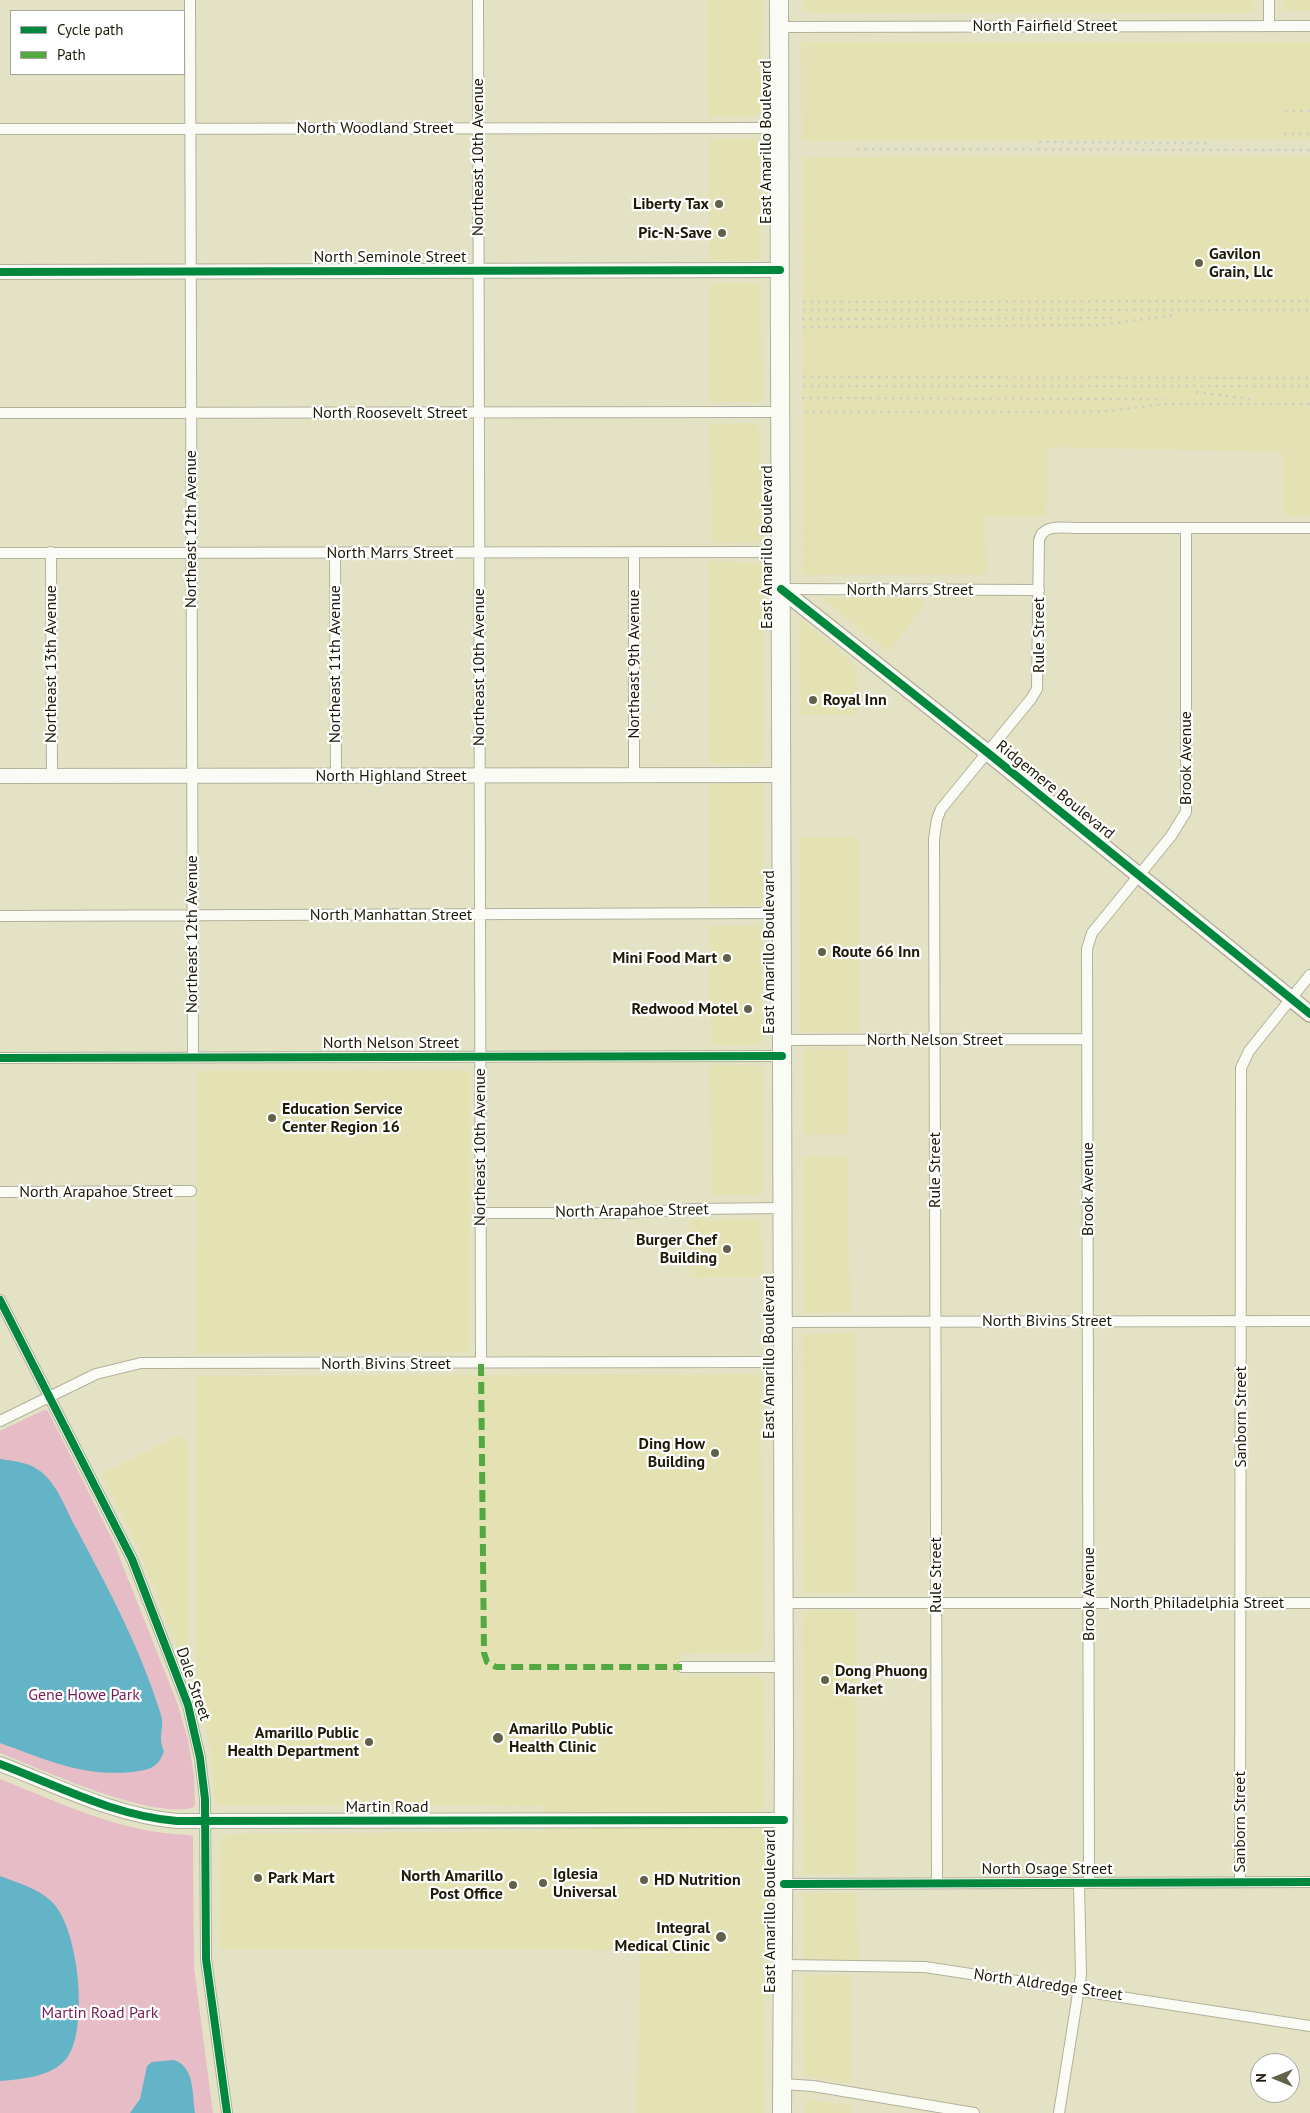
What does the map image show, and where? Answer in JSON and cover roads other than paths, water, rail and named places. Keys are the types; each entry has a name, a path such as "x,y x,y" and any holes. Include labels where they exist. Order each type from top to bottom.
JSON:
{"highway":[{"name":"East Amarillo Boulevard","path":"779,0 784,1667 782,2113"}],"main road":[{"name":"Ridgemere Boulevard","path":"781,589 988,752 1310,1014"}],"street":[{"name":"Northeast 12th Avenue","path":"190,0 193,1057"},
{"name":"Northeast 10th Avenue","path":"478,0 481,1364"},
{"path":"1268,0 1269,26"},
{"name":"North Fairfield Street","path":"780,27 1310,26"},
{"name":"North Woodland Street","path":"0,129 779,128"},
{"name":"North Seminole Street","path":"0,272 780,270"},
{"name":"North Roosevelt Street","path":"0,413 780,412"},
{"name":"Rule Street","path":"936,1883 935,827 941,809 1037,689 1040,535 1048,528 1186,528"},
{"path":"1186,528 1310,528"},
{"name":"Brook Avenue","path":"1059,2113 1079,1989 1084,1883 1089,1603 1087,957 1089,938 1172,836 1186,812 1186,528"},
{"name":"Northeast 13th Avenue","path":"51,552 52,775"},
{"name":"North Marrs Street","path":"0,553 781,552"},
{"name":"Northeast 11th Avenue","path":"335,553 336,776"},
{"name":"Northeast 9th Avenue","path":"634,553 634,774"},
{"name":"North Marrs Street","path":"781,589 1039,590"},
{"name":"North Highland Street","path":"0,776 782,775"},
{"name":"North Manhattan Street","path":"0,916 782,913"},
{"name":"Sanborn Street","path":"1240,1882 1241,1068 1248,1051 1310,975"},
{"name":"North Nelson Street","path":"0,1058 480,1057 782,1048 935,1040 1088,1039"},
{"name":"North Arapahoe Street","path":"0,1192 191,1191"},
{"name":"North Arapahoe Street","path":"481,1213 620,1213 688,1209 782,1208"},
{"name":"Dale Street","path":"0,1300 132,1559 183,1690 192,1720 200,1758 205,1821 206,1959 228,2113"},
{"name":"North Bivins Street","path":"783,1322 1310,1321"},
{"name":"North Bivins Street","path":"0,1421 96,1374 141,1363 481,1364 783,1362"},
{"name":"North Philadelphia Street","path":"783,1603 1310,1603"},
{"path":"682,1667 784,1667"},
{"name":"Martin Road","path":"0,1764 130,1814 164,1820 784,1820"},
{"name":"North Osage Street","path":"784,1884 1310,1882"},
{"name":"North Aldredge Street","path":"784,1965 925,1967 1079,1989 1310,2026"},
{"path":"783,2084 814,2086 974,2113"}],"water":[{"name":"Gene Howe Park","path":"0,1459 21,1462 31,1466 40,1471 51,1482 61,1497 112,1596 144,1666 161,1715 161,1740 164,1751 159,1762 152,1768 113,1773 96,1772 48,1761 0,1743"},
{"path":"0,1876 40,1893 51,1901 61,1914 74,1954 79,2002 78,2025 74,2044 67,2058 61,2064 36,2076 0,2081"},
{"path":"174,2060 186,2069 189,2075 193,2090 195,2113 130,2113 140,2099 147,2066 152,2062"}],"railway":[{"path":"1285,111 1310,111"},
{"path":"1284,134 1310,134"},
{"path":"1039,142 1209,143"},
{"path":"857,149 1310,150"},
{"path":"803,302 1310,301"},
{"path":"803,310 1310,310"},
{"path":"803,327 1100,325 1175,315"},
{"path":"802,319 1115,318"},
{"path":"803,377 1310,378"},
{"path":"803,386 1310,386"},
{"path":"1196,392 1250,399"},
{"path":"802,398 1163,399"},
{"path":"805,412 1071,412 1110,411 1164,404 1310,404"}],"place":[{"name":"Liberty Tax","path":"719,204"},
{"name":"Pic-N-Save","path":"722,233"},
{"name":"Gavilon Grain, Llc","path":"1199,263"},
{"name":"Royal Inn","path":"813,700"},
{"name":"Route 66 Inn","path":"822,952"},
{"name":"Mini Food Mart","path":"727,958"},
{"name":"Redwood Motel","path":"748,1009"},
{"name":"Education Service Center Region 16","path":"272,1118"},
{"name":"Burger Chef Building","path":"727,1249"},
{"name":"Ding How Building","path":"715,1453"},
{"name":"Dong Phuong Market","path":"825,1680"},
{"name":"Amarillo Public Health Clinic","path":"498,1738"},
{"name":"Amarillo Public Health Department","path":"369,1742"},
{"name":"Park Mart","path":"258,1878"},
{"name":"HD Nutrition","path":"644,1880"},
{"name":"Iglesia Universal","path":"543,1883"},
{"name":"North Amarillo Post Office","path":"513,1885"},
{"name":"Integral Medical Clinic","path":"721,1937"}],"park label":[{"name":"Martin Road Park","path":"100,2013"}]}
